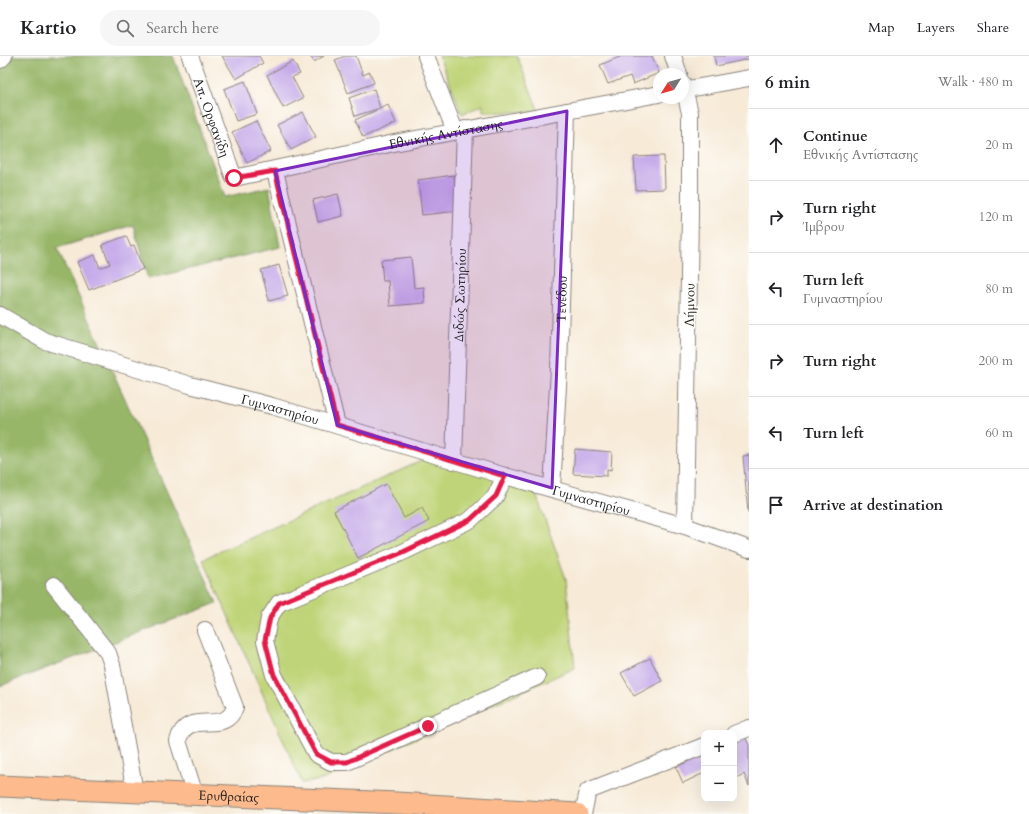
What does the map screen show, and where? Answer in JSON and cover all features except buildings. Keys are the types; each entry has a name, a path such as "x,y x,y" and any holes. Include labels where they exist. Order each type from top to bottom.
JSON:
{"main road":[{"name":"Ερυθραίας","path":"0,786 397,803 577,814"}],"street":[{"path":"0,60 4,56"},
{"name":"Απ. Ορφανίδη","path":"190,56 234,178"},
{"name":"Διδώς Σωτηρίου","path":"426,56 460,130 454,461"},
{"path":"673,56 677,68"},
{"path":"689,87 749,78"},
{"name":"Εθνικής Αντίστασης","path":"234,178 275,171 394,143 653,95"},
{"name":"Λήμνου","path":"685,526 690,214 690,113 688,104"},
{"name":"Τενέδου","path":"552,488 559,369 567,111"},
{"path":"275,171 337,425"},
{"name":"Γυμναστηρίου","path":"0,315 45,341 190,385 337,425 505,476 685,526 749,550"},
{"path":"505,476 496,496 470,520 401,553 279,603 270,618 265,640 274,675 316,754 331,762 347,762 537,677"},
{"path":"54,585 108,653 112,665 135,792"},
{"path":"195,795 178,741 180,732 187,725 228,720 233,714 235,707 205,630"},
{"path":"737,733 749,728"},
{"path":"583,814 588,791 701,747"}],"highlighted area":[{"path":"567,111 552,488 337,425 275,171"}],"green space":[{"path":"0,56 173,56 225,197 269,187 280,247 148,279 133,225 57,248 217,603 0,686"},
{"path":"439,56 517,56 539,112 483,112 483,105 462,114"},
{"path":"439,453 531,480 566,579 575,668 322,780 302,783 203,559"}],"route":[{"path":"234,178 275,171 337,425 505,476 496,496 470,520 401,553 279,603 270,618 265,640 274,675 316,754 331,762 347,762 428,726"}]}
